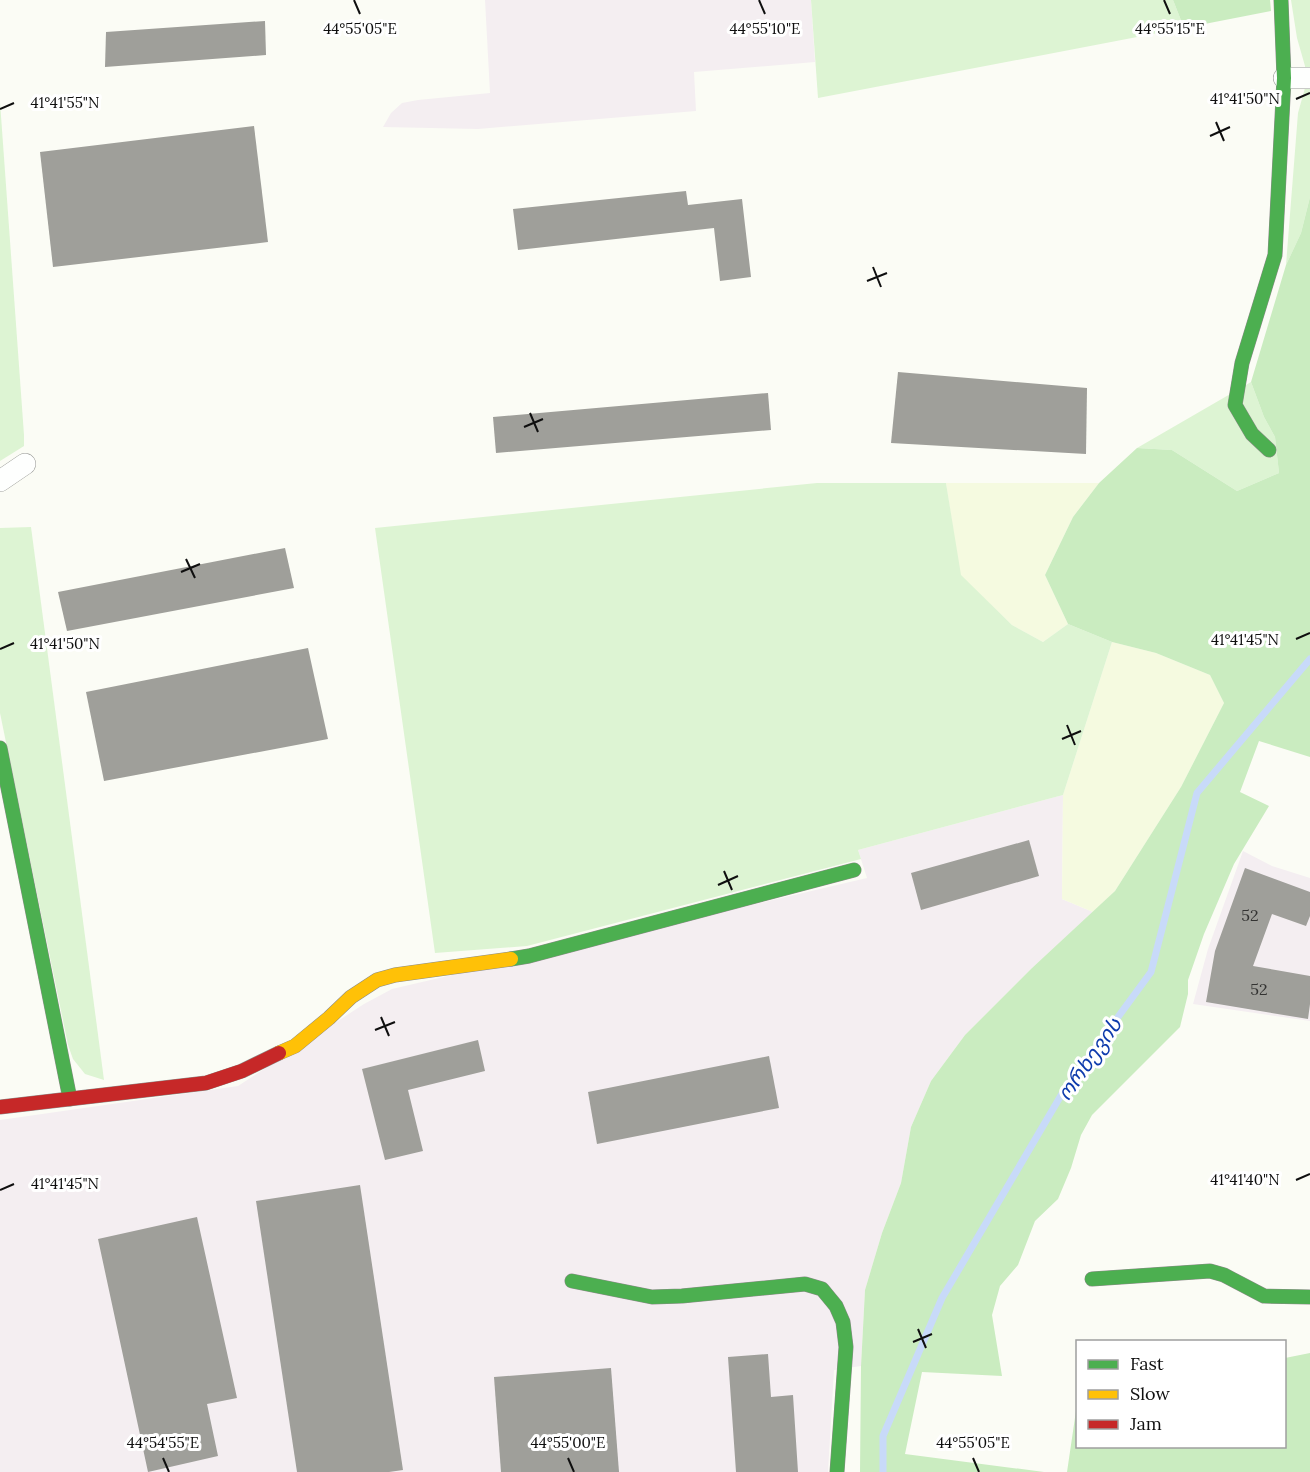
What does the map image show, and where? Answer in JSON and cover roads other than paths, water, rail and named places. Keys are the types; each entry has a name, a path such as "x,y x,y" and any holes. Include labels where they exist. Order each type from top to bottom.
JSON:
{"street":[{"path":"1269,450 1252,434 1235,405 1242,363 1275,255 1284,78 1281,0"},
{"path":"1284,78 1310,78"},
{"path":"0,481 25,464"},
{"path":"0,748 70,1099"},
{"path":"0,1107 206,1083 242,1071 295,1046 351,997 377,980 395,975 529,956 854,870"},
{"path":"1092,1279 1210,1271 1224,1275 1264,1296 1310,1297"},
{"path":"572,1281 652,1297 805,1284 822,1289 840,1314 846,1347 837,1472"}],"waterway":[{"name":"ორხევის","path":"883,1472 883,1436 942,1298 1063,1092 1151,972 1197,793 1310,659"}]}
